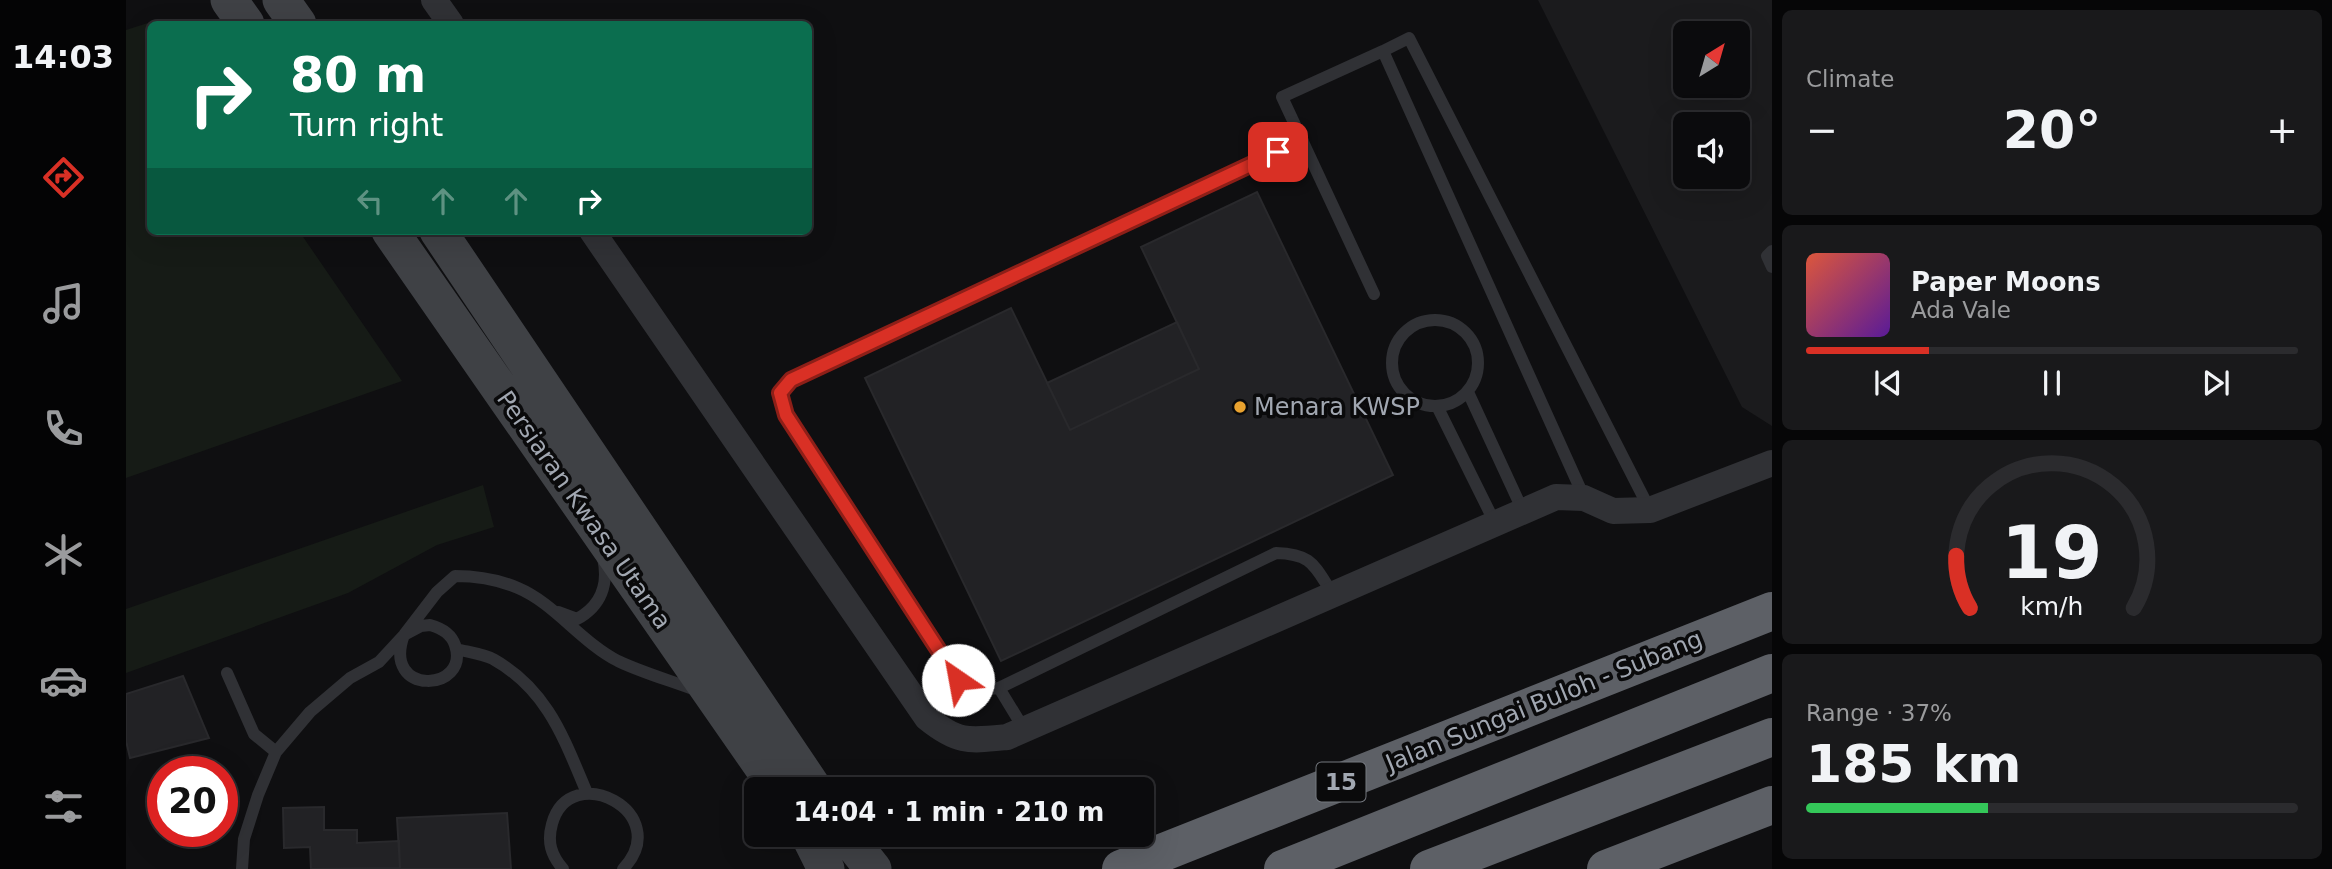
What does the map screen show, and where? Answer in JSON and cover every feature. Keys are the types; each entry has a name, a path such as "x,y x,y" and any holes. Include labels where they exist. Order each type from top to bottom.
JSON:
{"highway":[{"name":"Jalan Sungai Buloh - Subang","path":"1121,869 1772,611"},
{"path":"1283,869 1772,673"},
{"path":"1429,869 1772,737"},
{"path":"1606,869 1772,805"}],"street":[{"path":"229,0 244,21"},
{"path":"281,0 296,21"},
{"path":"434,0 449,21"},
{"name":"Persiaran Kwasa Utama","path":"393,235 770,777"},
{"name":"Persiaran Kwasa Utama","path":"441,235 806,777"},
{"path":"595,235 927,718 947,734 972,741 1007,737 1556,497 1584,498 1613,510 1650,510 1772,463"},
{"path":"815,847 826,869"},
{"path":"856,847 873,869"}],"lane":[{"path":"1374,294 1282,97 1409,38 1650,510"},
{"path":"1383,51 1584,498"},
{"path":"1303,141 791,380 780,393 786,415 958,680 975,690 999,688 1276,553 1294,554 1310,560 1333,594"},
{"path":"1772,251 1767,256 1772,267"},
{"path":"1430,319 1446,320 1470,337 1477,350 1479,364 1468,392 1459,399 1437,406 1422,404 1409,397 1399,386 1393,373 1392,358 1396,344 1404,332 1416,323 1430,319"},
{"path":"1468,392 1523,511"},
{"path":"1437,406 1495,523"},
{"path":"548,608 577,619 590,612 604,590 606,569 594,526"},
{"path":"242,869 244,839 276,752 310,712 350,678 379,662 437,592 455,576 482,576 520,589 548,608 583,638 618,661 713,696"},
{"path":"430,625 447,632 456,649 453,667 447,674 431,682 421,681 405,671 400,654 404,635 421,626 430,625"},
{"path":"456,649 491,658 527,685 553,716 587,793"},
{"path":"227,673 254,734 276,752"},
{"path":"999,688 1024,729"},
{"path":"563,869 555,861 550,847 549,832 553,818 561,806 587,793 615,799 626,808 634,821 636,849 624,869"}],"shaded area":[{"path":"1538,0 1772,0 1772,426 1742,407"},
{"path":"147,23 147,235 302,235 402,381 126,478 126,30"},
{"path":"483,485 494,527 437,545 348,593 126,673 126,609"}],"building":[{"name":"Menara KWSP","path":"1257,192 1393,475 1001,661 865,378 1011,308 1070,430 1199,369 1141,247"},
{"path":"1177,322 1199,369 1070,430 1047,383"},
{"path":"183,676 209,738 130,758 126,741 126,694"},
{"path":"324,807 324,830 357,830 357,843 399,841 400,868 311,869 310,847 284,848 283,808"},
{"path":"507,813 511,869 400,869 397,818"}],"place":[{"name":"Menara KWSP","path":"1240,407"}],"route":[{"path":"958,680 786,415 780,393 791,380 1278,152"}]}
